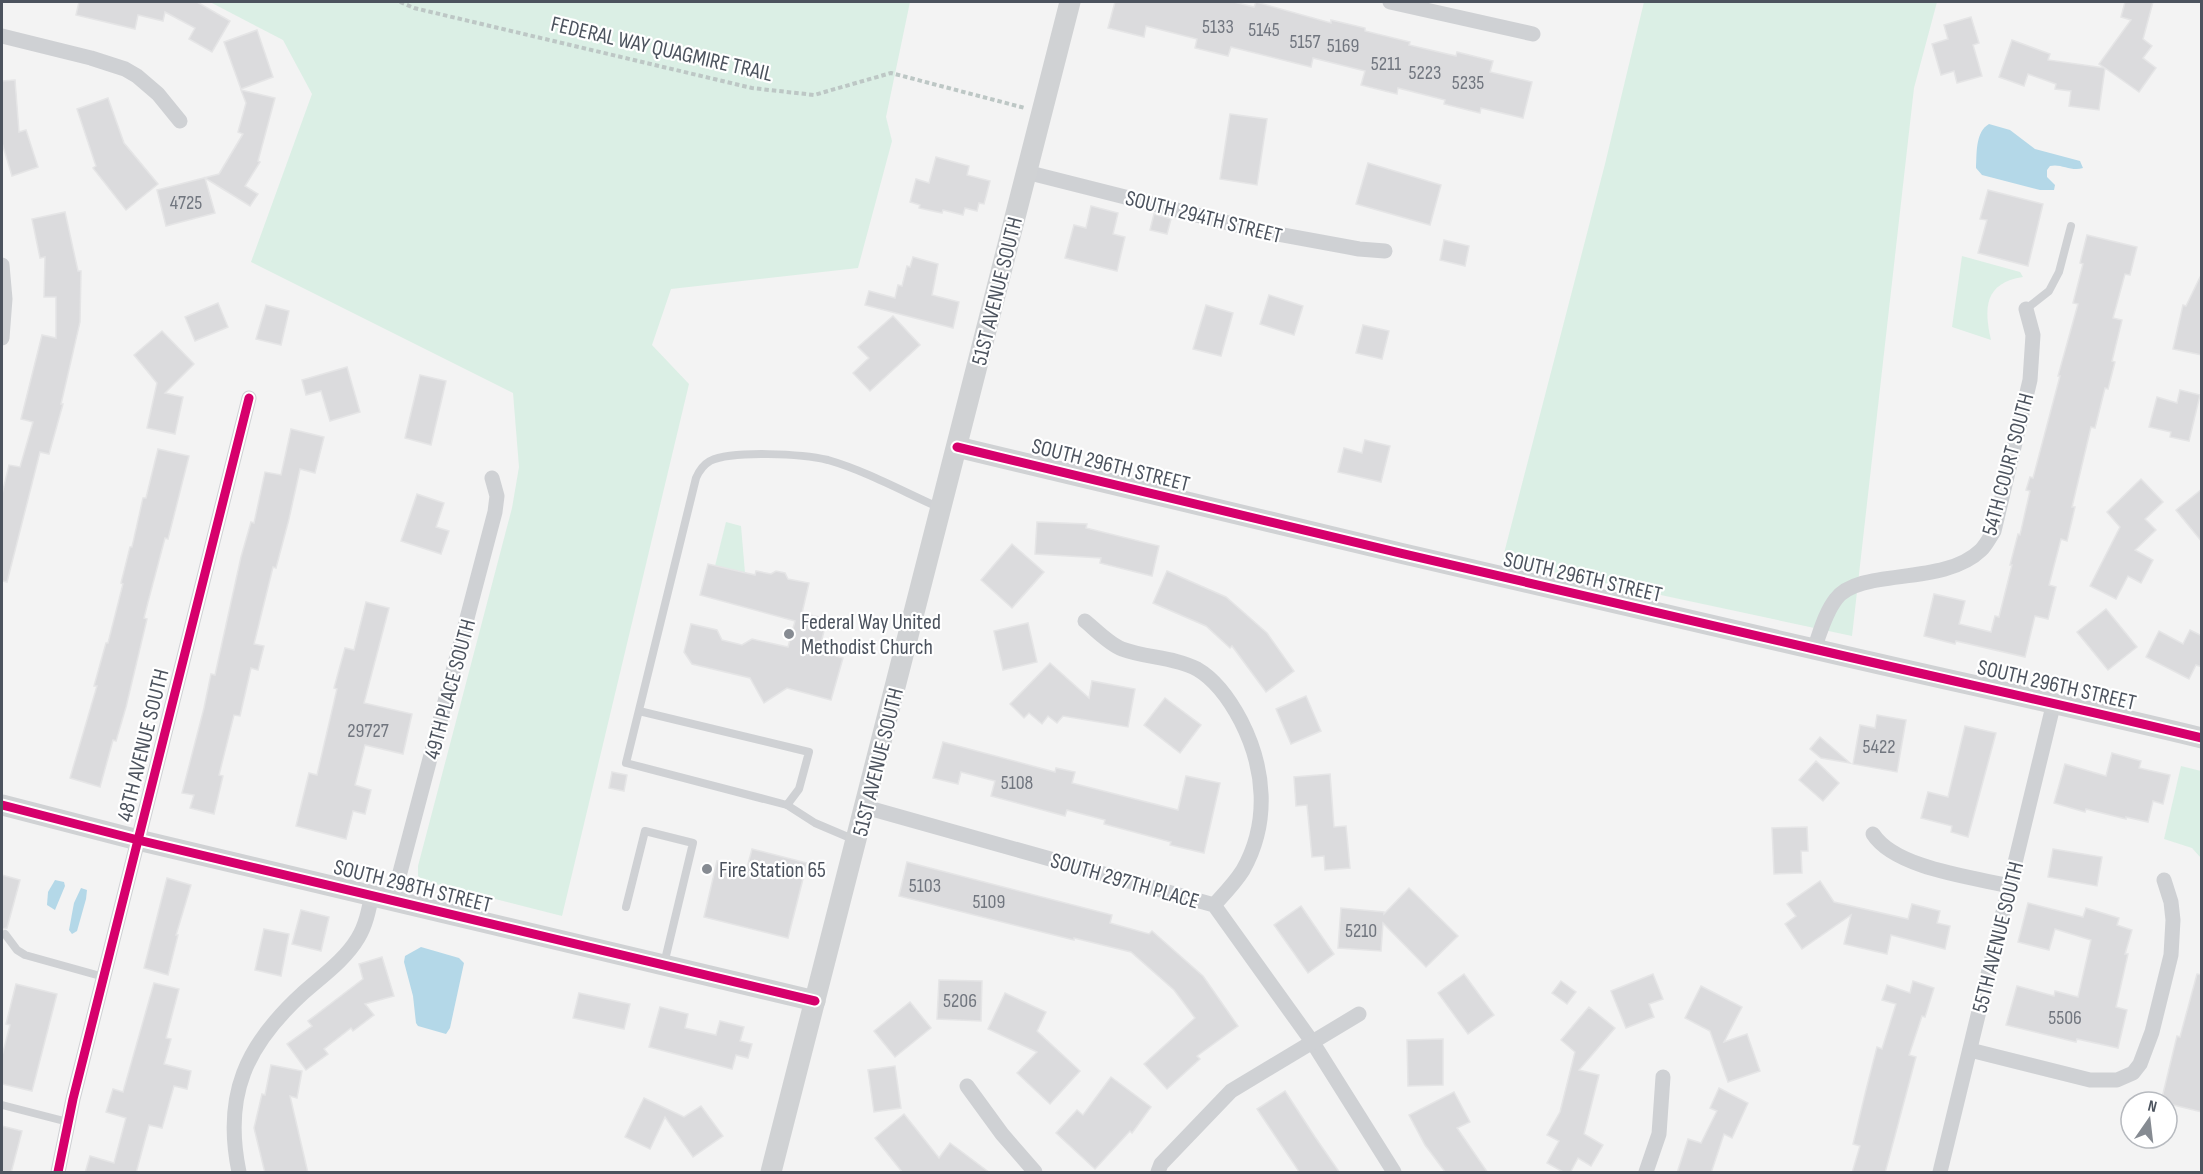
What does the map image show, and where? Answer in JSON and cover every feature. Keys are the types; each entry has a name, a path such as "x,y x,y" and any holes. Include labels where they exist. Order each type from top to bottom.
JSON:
{"street":[{"name":"51ST AVENUE SOUTH","path":"771,1173 1070,2"},
{"path":"1390,2 1430,6 1533,34"},
{"path":"2,36 91,58 125,69 153,90 180,121"},
{"name":"SOUTH 294TH STREET","path":"1026,171 1256,230 1333,245 1384,250"},
{"path":"2,265 5,299 2,338"},
{"name":"54TH COURT SOUTH","path":"1814,649 1836,598 1852,585 1942,571 1964,562 1982,549 1994,531 2030,380 2033,335 2026,309"},
{"name":"48TH AVENUE SOUTH","path":"58,1173 68,1122 249,398"},
{"name":"SOUTH 296TH STREET","path":"957,447 1279,525 2202,738"},
{"name":"49TH PLACE SOUTH","path":"393,899 495,512 497,496 492,478"},
{"path":"1085,621 1120,649 1182,663 1197,670 1212,681 1226,697 1245,730 1258,767 1262,817 1243,869 1214,905"},
{"name":"55TH AVENUE SOUTH","path":"1940,1173 2054,702"},
{"name":"SOUTH 298TH STREET","path":"2,805 138,840 815,1001"},
{"name":"SOUTH 297TH PLACE","path":"865,807 1214,905 1313,1043 1394,1173"},
{"path":"1873,834 1884,848 1906,860 2010,886"},
{"path":"1970,1050 2091,1080 2117,1080 2133,1073 2140,1064 2152,1032 2171,955 2173,920 2171,902 2164,880"},
{"path":"239,1173 235,1153 234,1117 237,1095 258,1042 277,1018 336,964 354,944 363,928 372,894"},
{"path":"1158,1173 1161,1164 1231,1091 1359,1014"},
{"path":"1646,1173 1659,1134 1663,1077"},
{"path":"967,1086 1002,1134 1035,1173"}],"lane":[{"path":"2026,309 2049,291 2059,272 2071,226"},
{"path":"856,841 815,823 787,805 626,763 696,478 700,469 708,462 733,455 749,454 826,460 942,509"},
{"path":"639,711 809,752 799,789 787,805"},
{"path":"626,907 645,831 693,843 663,966"},
{"path":"4,934 17,950 25,955 104,977"},
{"path":"2,1105 68,1122"}],"green space":[{"path":"210,2 910,2 886,117 892,141 858,268 671,289 652,345 689,384 562,916 424,881 418,876 418,866 512,508 519,467 513,393 251,262 312,94 283,40"},
{"path":"1644,2 1937,2 1914,88 1852,636 1502,561 1605,164"},
{"path":"1962,256 2020,272 2023,277 2010,280 1994,291 1988,308 1991,340 1952,327"},
{"path":"726,522 741,526 745,573 715,566"},
{"path":"2181,766 2201,771 2201,858 2192,848 2164,839"}],"water":[{"path":"1989,124 2010,130 2035,149 2080,161 2083,168 2050,166 2047,170 2047,177 2055,185 2054,190 2040,190 1982,175 1976,168 1978,144 1981,132"},
{"path":"55,880 64,882 65,886 55,910 47,905 48,892"},
{"path":"81,888 87,890 86,899 77,931 72,934 69,930 74,903"},
{"path":"421,947 459,958 464,963 450,1028 446,1034 418,1026 416,1023 413,996 404,962 405,956"}],"building":[{"path":"79,2 197,2 230,21 212,52 189,39 195,28 165,12 163,21 138,15 135,29 76,15"},
{"path":"1115,2 1234,2 1254,7 1256,2 1331,23 1331,20 1365,28 1365,31 1410,42 1409,45 1456,56 1457,52 1493,61 1490,72 1532,82 1523,118 1481,108 1480,113 1444,104 1445,100 1398,88 1397,94 1361,85 1365,71 1313,58 1311,67 1231,47 1228,56 1195,48 1197,39 1146,26 1144,37 1108,28"},
{"path":"2125,2 2153,2 2143,39 2152,46 2143,58 2156,68 2139,92 2099,64 2131,20 2121,17"},
{"path":"1971,17 1979,43 1973,45 1982,76 1957,83 1954,71 1941,75 1932,44 1948,39 1944,25"},
{"path":"257,30 273,77 241,89 224,42"},
{"path":"2012,40 2050,54 2048,60 2105,68 2099,110 2069,106 2071,91 2055,89 2056,84 2028,74 2024,86 1999,77"},
{"path":"15,80 19,132 26,130 38,167 12,176 2,143 2,81"},
{"path":"241,90 275,98 258,161 260,162 245,186 258,194 250,206 205,178 215,213 166,226 157,190 219,174 243,134 238,132 246,103"},
{"path":"108,98 124,143 158,184 126,210 93,168 96,166 77,109"},
{"path":"1230,114 1267,119 1257,185 1220,179"},
{"path":"936,157 969,166 967,175 990,181 984,204 979,203 977,211 965,208 963,215 943,210 942,213 919,208 920,205 910,202 916,179 929,183"},
{"path":"1368,163 1441,185 1430,225 1356,204"},
{"path":"1988,190 2043,204 2028,266 1978,253 1987,220 1980,219"},
{"path":"1091,206 1118,213 1113,234 1125,237 1117,271 1065,258 1074,225 1086,228"},
{"path":"65,212 78,271 81,271 80,322 61,404 63,404 49,454 40,452 7,582 2,581 2,494 9,465 20,467 33,422 21,419 42,335 56,338 56,297 44,297 45,257 40,258 32,219"},
{"path":"1154,214 1171,219 1167,234 1150,230"},
{"path":"2087,235 2137,247 2130,275 2125,274 2113,318 2122,320 2108,389 2105,388 2095,428 2091,427 2072,507 2075,507 2067,541 2061,539 2049,585 2056,587 2048,619 2035,616 2025,657 1924,636 1934,594 1965,601 1959,624 1991,632 1995,616 1999,617 2030,491 2026,490 2030,477 2033,478 2078,304 2073,303 2083,264 2080,263"},
{"path":"1444,240 1469,246 1465,266 1440,260"},
{"path":"913,257 938,264 932,295 959,302 953,328 865,305 869,291 895,298 898,285 902,286 907,266 910,267"},
{"path":"2202,273 2202,355 2173,349 2183,305 2186,306"},
{"path":"1269,295 1303,306 1294,335 1260,324"},
{"path":"218,303 228,327 195,341 185,317"},
{"path":"266,305 289,311 281,345 256,339"},
{"path":"1206,305 1233,313 1221,356 1193,349"},
{"path":"893,316 920,345 870,391 853,373 869,358 858,347"},
{"path":"1363,325 1389,331 1382,359 1356,353"},
{"path":"162,331 194,364 165,393 183,397 175,434 147,428 157,383 134,355"},
{"path":"347,367 360,412 330,421 321,391 306,395 302,380"},
{"path":"420,375 446,381 431,445 405,438"},
{"path":"2180,390 2200,395 2189,441 2170,437 2171,432 2149,427 2157,397 2177,403"},
{"path":"291,429 324,437 315,473 300,469 289,519 276,568 273,567 254,644 264,646 258,670 251,668 240,716 234,715 219,775 223,776 214,814 190,808 194,795 182,793 211,674 215,675 241,557 251,522 254,523 265,472 281,475"},
{"path":"1365,440 1390,446 1381,482 1338,472 1344,448 1362,453"},
{"path":"158,449 189,456 168,539 165,538 148,602 144,618 147,619 126,707 116,741 113,740 100,787 70,778 97,686 94,686 106,643 108,643 130,547 132,547 143,498 146,498"},
{"path":"2141,479 2163,502 2145,519 2156,530 2135,550 2153,560 2141,583 2128,576 2116,599 2090,586 2120,527 2107,512"},
{"path":"2202,489 2202,542 2176,510"},
{"path":"417,494 444,503 436,527 449,531 441,554 401,541"},
{"path":"1037,522 1087,524 1086,528 1159,546 1152,576 1100,563 1101,558 1035,554"},
{"path":"1012,544 1044,572 1012,608 981,580"},
{"name":"Federal Way United Methodist Church","path":"708,564 755,575 756,571 771,574 776,571 785,573 788,579 809,583 802,613 827,619 819,651 843,658 831,700 787,688 764,703 750,678 692,664 684,652 691,624 717,630 722,640 742,645 752,639 788,647 795,621 700,595"},
{"path":"1167,571 1226,597 1267,633 1294,671 1266,692 1232,646 1230,648 1206,626 1153,603"},
{"path":"366,602 389,608 364,703 412,714 403,754 365,745 355,785 371,790 365,814 353,811 346,839 296,826 309,773 317,775 337,689 334,688 345,648 354,650"},
{"path":"2106,609 2137,647 2108,670 2077,632"},
{"path":"1028,623 1037,662 1003,670 994,631"},
{"path":"2190,630 2202,636 2202,667 2196,665 2189,679 2146,657 2159,631 2183,644"},
{"path":"1050,663 1089,698 1092,681 1135,689 1128,727 1063,716 1057,723 1048,716 1042,724 1029,713 1024,718 1010,704"},
{"path":"1306,696 1321,731 1291,744 1276,709"},
{"path":"1165,698 1201,725 1180,753 1144,725"},
{"path":"1877,715 1906,720 1897,772 1853,764 1860,725 1875,728"},
{"path":"1965,726 1996,733 1968,837 1951,832 1952,826 1921,818 1928,792 1948,797"},
{"path":"1820,737 1850,763 1821,758 1810,749"},
{"path":"943,742 1055,772 1056,768 1075,772 1072,783 1178,810 1186,776 1220,783 1204,853 1104,824 1105,820 1067,810 1065,816 991,796 995,781 961,772 958,784 933,778"},
{"path":"2112,753 2141,761 2139,768 2170,775 2163,804 2153,801 2148,822 2086,809 2085,812 2054,803 2065,764 2106,776"},
{"path":"1816,761 1839,783 1823,801 1799,780"},
{"path":"612,772 627,775 624,791 609,788"},
{"path":"1330,774 1334,827 1346,826 1350,868 1325,870 1324,856 1312,857 1307,805 1296,806 1294,777"},
{"path":"1807,827 1808,851 1801,851 1802,873 1774,874 1772,828"},
{"path":"752,849 807,863 788,938 704,917 717,861 747,868"},
{"path":"2053,849 2102,857 2097,886 2048,877"},
{"path":"907,862 1112,915 1110,923 1149,934 1152,931 1203,976 1238,1026 1197,1056 1200,1059 1167,1089 1144,1064 1195,1018 1174,990 1131,952 899,896"},
{"path":"2,875 20,880 7,928 2,929"},
{"path":"167,878 191,885 176,935 178,935 168,975 144,968"},
{"path":"1820,881 1834,902 1908,919 1912,904 1940,911 1937,923 1950,926 1945,949 1891,935 1887,954 1844,944 1851,915 1802,949 1785,924 1796,916 1787,904"},
{"path":"1409,888 1458,936 1426,967 1383,923 1381,951 1338,948 1341,908 1384,912 1384,914"},
{"path":"2028,903 2083,917 2086,908 2119,918 2117,925 2132,930 2125,954 2128,954 2116,1007 2127,1010 2118,1048 2077,1039 2076,1042 2006,1025 2017,986 2054,996 2055,991 2078,997 2091,940 2055,929 2049,950 2018,942"},
{"path":"1301,906 1334,954 1308,973 1274,925"},
{"path":"301,910 329,917 321,951 292,944"},
{"path":"264,929 289,934 281,976 255,970"},
{"path":"382,957 394,996 365,1004 374,1015 353,1031 351,1028 324,1049 328,1054 306,1070 287,1044 312,1026 308,1021 363,979 359,964"},
{"path":"1464,974 1494,1015 1468,1034 1438,993"},
{"path":"1653,974 1663,999 1649,1004 1654,1017 1626,1028 1611,991"},
{"path":"2197,974 2202,975 2202,1112 2179,1106 2179,1090 2164,1090 2177,1036 2180,1037"},
{"path":"939,980 982,981 981,1021 937,1019"},
{"path":"1561,981 1576,992 1567,1004 1552,993"},
{"path":"1913,981 1934,988 1909,1055 1916,1057 1885,1173 1852,1173 1860,1146 1853,1144 1877,1047 1882,1049 1896,1004 1882,1000 1887,985 1910,993"},
{"path":"154,983 179,989 166,1038 171,1039 164,1064 191,1071 187,1089 174,1086 162,1128 149,1125 136,1173 85,1173 90,1156 114,1163 126,1118 106,1112 113,1089 123,1092"},
{"path":"16,984 57,994 32,1091 2,1084 2,1056 10,1025 6,1024"},
{"path":"1701,986 1742,1007 1724,1042 1747,1034 1760,1071 1728,1082 1710,1031 1685,1018"},
{"path":"579,993 630,1004 624,1029 573,1018"},
{"path":"1005,993 1046,1012 1037,1031 1080,1071 1050,1104 1017,1073 1037,1052 988,1029"},
{"path":"910,1002 931,1028 895,1057 874,1031"},
{"path":"660,1007 688,1014 685,1028 716,1035 720,1021 744,1027 740,1041 752,1044 748,1058 736,1055 732,1069 649,1047"},
{"path":"1589,1007 1615,1028 1579,1070 1599,1075 1584,1134 1603,1145 1591,1166 1578,1158 1570,1173 1565,1173 1547,1163 1559,1141 1547,1135 1560,1112 1575,1052 1561,1040"},
{"path":"1443,1039 1443,1085 1408,1086 1407,1040"},
{"path":"271,1065 302,1071 297,1098 290,1096 308,1173 265,1173 254,1128 262,1094 265,1095"},
{"path":"895,1066 901,1108 874,1112 868,1070"},
{"path":"1111,1077 1151,1107 1132,1133 1130,1131 1095,1169 1056,1133 1077,1110 1083,1115"},
{"path":"1719,1088 1748,1103 1732,1138 1724,1134 1711,1173 1677,1173 1688,1139 1701,1143 1717,1111 1710,1108"},
{"path":"1285,1091 1340,1173 1300,1173 1257,1109"},
{"path":"1454,1092 1470,1122 1457,1128 1488,1173 1446,1173 1425,1145 1409,1115"},
{"path":"644,1098 684,1117 701,1106 723,1136 693,1157 665,1117 650,1149 625,1137"},
{"path":"904,1114 939,1158 950,1143 990,1173 903,1173 875,1138"},
{"path":"2,1126 22,1131 11,1173 2,1173"}],"cycle path":[{"path":"58,1172 73,1099 249,398"},
{"path":"957,447 1492,575 2202,738"},
{"path":"2,805 138,840 815,1001"}],"place":[{"name":"Federal Way United Methodist Church","path":"789,634"},
{"name":"Fire Station 65","path":"707,869"}]}
